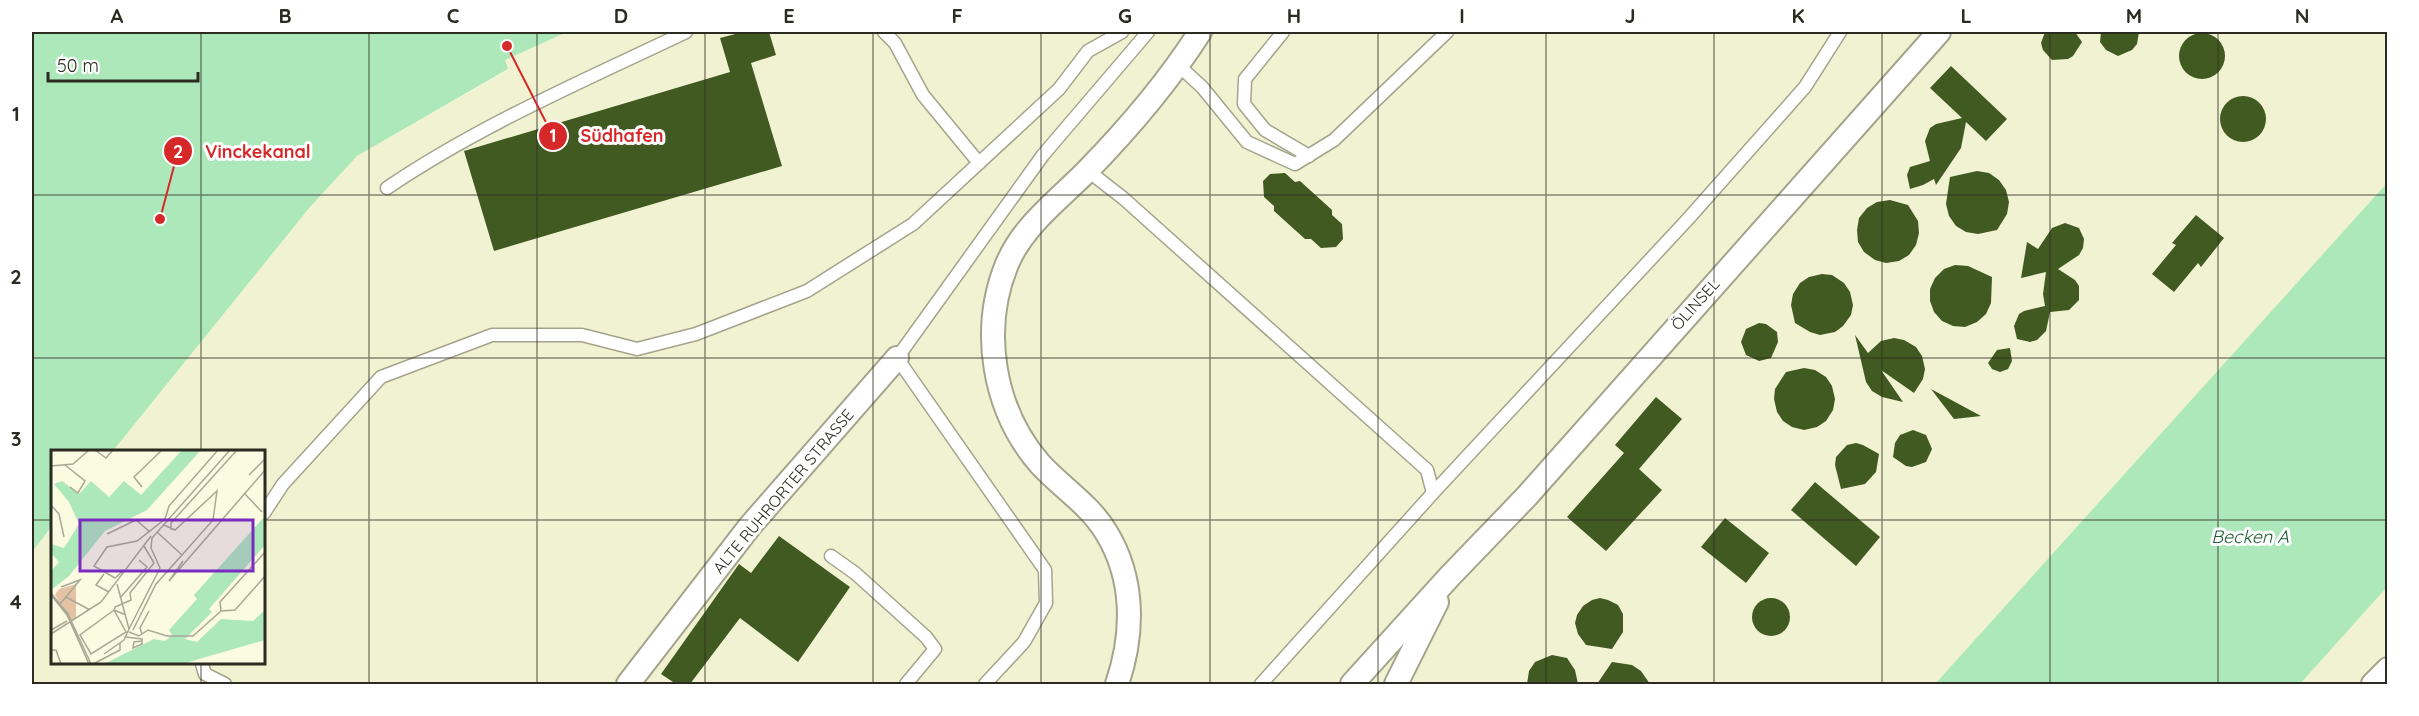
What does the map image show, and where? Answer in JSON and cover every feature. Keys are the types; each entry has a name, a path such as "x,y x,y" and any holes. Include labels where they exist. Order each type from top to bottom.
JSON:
{"street":[{"path":"1118,684 1125,661 1129,624 1129,596 1121,563 1107,532 1097,519 1064,489 1028,448 1014,424 1000,388 993,346 993,320 1000,284 1018,243 1033,223 1087,170 1178,65 1200,32"},
{"name":"ÖLINSEL","path":"1352,684 1450,576 1527,496 1939,32"},
{"name":"ALTE RUHRORTER STRASSE","path":"628,684 750,526 897,358"},
{"name":"ÖLINSEL","path":"1396,684 1450,576"},
{"path":"2373,684 2388,669"}],"lane":[{"path":"387,188 435,156 503,120 686,32"},
{"path":"884,32 895,43 923,95 979,163"},
{"path":"266,510 283,484 381,377 492,335 582,335 637,349 696,334 807,291 913,224 1059,88 1088,51 1122,32"},
{"path":"985,684 1024,642 1046,603 1045,570 897,358 1043,155 1148,32"},
{"path":"1283,32 1245,79 1244,104 1265,130 1309,156"},
{"path":"1178,65 1202,87 1247,142 1295,164 1334,140 1447,32"},
{"path":"1261,684 1433,493 1688,219 1805,87 1840,32"},
{"path":"1087,170 1123,198 1427,470 1433,493"},
{"path":"831,556 863,580 926,637 935,649 906,684"},
{"path":"203,665 205,674 225,684"}],"shaded area":[{"path":"567,32 2387,32 2387,183 1935,684 32,684 32,552 51,527 51,665 266,665 266,450 114,450 310,207 357,156 508,70 505,60"},
{"path":"2387,587 2387,684 2300,684"}],"water":[{"path":"32,32 567,32 505,60 508,69 357,156 310,207 114,450 51,450 51,527 32,552"},
{"name":"Becken A","path":"2387,183 2387,587 2300,684 1935,684"}],"building":[{"path":"743,32 769,32 776,55 751,63 782,166 494,251 464,151 730,72 720,38"},
{"path":"2045,32 2075,32 2082,42 2073,56 2068,59 2052,60 2043,50 2041,43"},
{"path":"2101,32 2139,32 2137,44 2132,50 2118,56 2106,50 2100,42"},
{"path":"2202,33 2218,40 2225,56 2218,72 2202,79 2186,72 2179,56 2186,40"},
{"path":"1951,66 2007,119 1986,141 1966,122 1961,148 1936,185 1934,179 1910,189 1907,175 1910,167 1930,161 1925,141 1930,128 1936,124 1962,118 1930,88"},
{"path":"2243,96 2259,103 2266,119 2259,135 2243,142 2227,135 2220,119 2227,103"},
{"path":"1977,171 1989,173 1999,180 2006,190 2009,202 2007,214 1997,230 1978,234 1966,232 1956,226 1949,216 1946,204 1950,177"},
{"path":"1285,173 1295,182 1300,181 1332,210 1332,215 1342,224 1343,239 1336,247 1321,248 1311,239 1305,239 1274,211 1274,206 1264,197 1263,181 1270,174"},
{"path":"1890,200 1908,205 1918,221 1919,233 1916,245 1909,255 1899,261 1886,263 1875,260 1864,252 1858,242 1857,230 1859,218 1867,208 1877,202"},
{"path":"2196,215 2224,238 2201,267 2198,263 2174,292 2152,274 2176,245 2172,243"},
{"path":"2065,223 2079,228 2084,239 2079,255 2058,269 2075,280 2079,286 2079,300 2069,310 2050,312 2046,331 2037,340 2030,342 2017,339 2014,326 2019,314 2045,306 2043,294 2046,272 2021,278 2027,242 2038,249 2052,228"},
{"path":"1955,265 1968,266 1992,277 1991,303 1986,314 1977,322 1965,327 1953,326 1942,321 1934,312 1930,301 1930,289 1935,278 1944,269"},
{"path":"1822,274 1832,275 1844,283 1850,292 1853,305 1851,315 1843,326 1835,332 1820,335 1795,323 1791,305 1793,294 1800,283 1809,277"},
{"path":"1759,323 1766,324 1777,332 1778,342 1771,358 1759,361 1746,355 1741,342 1746,329"},
{"path":"1855,335 1868,353 1881,341 1894,338 1904,340 1916,347 1922,356 1925,369 1923,379 1914,393 1881,370 1903,402 1882,397 1872,391 1866,382"},
{"path":"2010,348 2012,361 2008,369 2000,372 1992,369 1988,363 1997,350"},
{"path":"1804,368 1815,370 1826,377 1832,386 1835,399 1833,410 1826,421 1817,427 1804,430 1792,427 1783,421 1777,412 1774,399 1775,389 1786,372"},
{"path":"1931,389 1981,416 1954,419"},
{"path":"1656,397 1682,419 1639,469 1662,490 1606,551 1567,517 1624,453 1615,445"},
{"path":"1913,430 1926,435 1932,449 1926,462 1912,467 1906,466 1893,457 1895,443 1900,435"},
{"path":"1856,443 1879,454 1876,472 1865,484 1841,489 1835,465 1836,457 1847,445"},
{"path":"1815,482 1880,537 1856,566 1791,510"},
{"path":"1725,518 1769,553 1746,583 1701,547"},
{"path":"779,536 850,587 798,662 740,618 690,684 676,684 661,674 739,564 751,573"},
{"path":"1600,598 1618,605 1623,614 1623,632 1612,649 1586,645 1578,634 1575,623 1583,606"},
{"path":"1771,598 1784,604 1790,617 1784,630 1771,636 1758,630 1752,617 1758,604"},
{"path":"1552,655 1567,658 1575,670 1578,684 1527,684 1529,671 1535,662"},
{"path":"1612,662 1632,665 1641,671 1650,684 1597,684"}],"place":[{"name":"Südhafen","path":"507,46"},
{"name":"Vinckekanal","path":"160,219"}]}
